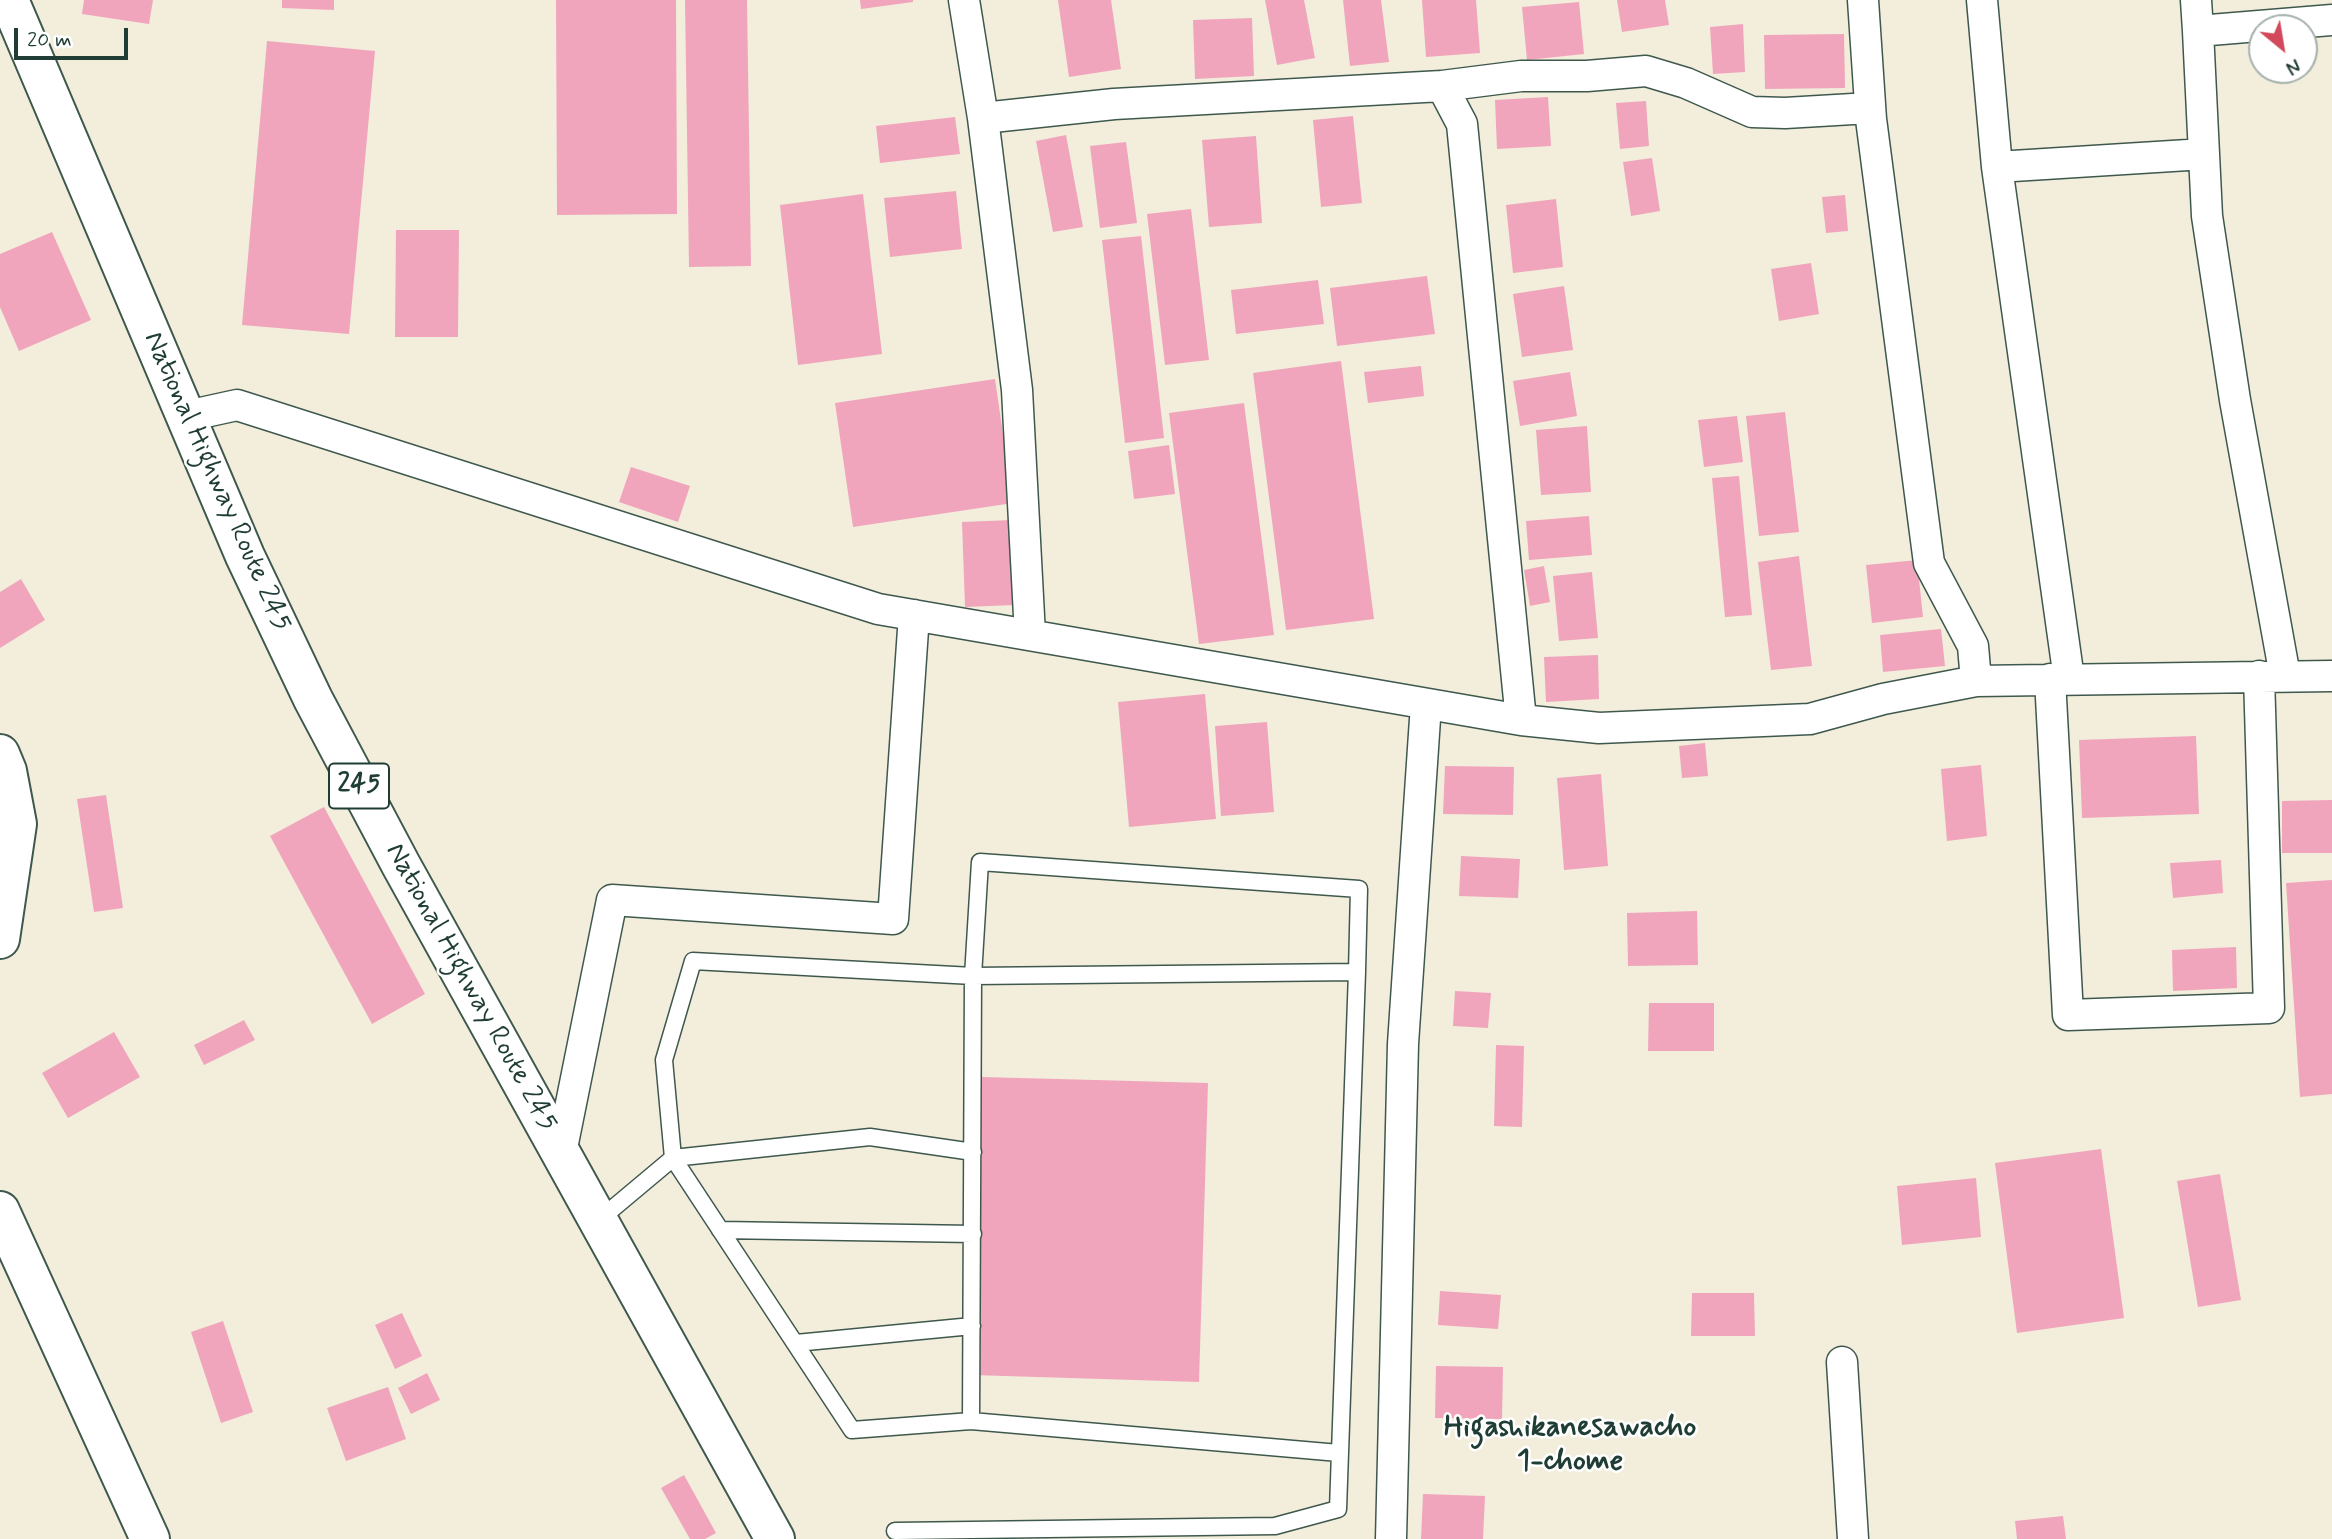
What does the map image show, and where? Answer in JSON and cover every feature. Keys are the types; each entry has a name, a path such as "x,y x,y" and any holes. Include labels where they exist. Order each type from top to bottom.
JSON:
{"main road":[{"name":"National Highway Route 245","path":"9,0 245,556 313,699 401,864 775,1539"},
{"path":"0,754 7,771 17,824 0,939"},
{"path":"0,1211 150,1539"}],"street":[{"path":"964,0 983,118 1017,390 1030,635"},
{"path":"1863,0 1870,108 1929,563 1973,646 1976,681"},
{"path":"1982,0 1997,167 2060,679 2068,1015 2269,1008 2272,676 2207,216 2196,0"},
{"path":"2198,32 2332,20"},
{"path":"983,118 1114,104 1442,86 1521,76 1587,76 1646,71 1686,83 1752,112 1785,113 1870,108"},
{"path":"1442,86 1462,124 1521,720"},
{"path":"1997,167 2204,154"},
{"path":"187,416 237,405 878,609 1521,720 1599,727 1810,719 1883,699 1976,681 2332,676"},
{"path":"561,1153 612,900 893,919 914,615"},
{"path":"1391,1539 1403,1044 1426,704"},
{"path":"1842,1362 1853,1539"}],"lane":[{"path":"895,1531 1275,1526 1338,1509 1359,889 980,862 973,976 971,1421"},
{"path":"1339,1453 971,1421 852,1430 673,1158 664,1060 693,961 973,976 1357,972"},
{"path":"599,1220 673,1158 870,1137 974,1152"},
{"path":"720,1230 973,1234"},
{"path":"796,1343 972,1326"}],"building":[{"path":"84,0 153,0 149,24 82,14"},
{"path":"282,0 334,0 334,10 282,8"},
{"path":"556,0 676,0 677,214 557,215"},
{"path":"685,0 747,0 751,266 689,267"},
{"path":"860,0 913,0 913,2 861,9"},
{"path":"1058,0 1111,0 1121,69 1069,77"},
{"path":"1265,0 1304,0 1315,58 1277,65"},
{"path":"1343,0 1381,0 1389,62 1350,66"},
{"path":"1422,0 1476,0 1480,53 1426,57"},
{"path":"1617,0 1665,0 1669,25 1622,32"},
{"path":"1579,2 1584,54 1527,60 1522,7"},
{"path":"1252,18 1254,76 1195,79 1193,20"},
{"path":"1743,24 1745,72 1713,74 1710,27"},
{"path":"1844,34 1845,88 1765,89 1764,35"},
{"path":"267,41 375,51 349,334 242,325"},
{"path":"1548,97 1551,146 1497,149 1495,100"},
{"path":"1646,101 1649,146 1620,149 1616,103"},
{"path":"1353,116 1362,203 1321,207 1313,120"},
{"path":"955,117 960,154 880,163 876,126"},
{"path":"1066,135 1083,227 1053,232 1036,141"},
{"path":"1256,136 1262,223 1209,227 1202,140"},
{"path":"1126,142 1137,223 1100,228 1090,146"},
{"path":"1652,158 1660,211 1631,216 1623,162"},
{"path":"956,191 962,249 890,257 884,198"},
{"path":"863,194 882,354 798,365 780,205"},
{"path":"1845,195 1848,231 1826,233 1822,197"},
{"path":"1556,199 1563,267 1513,273 1506,205"},
{"path":"1191,209 1209,360 1165,365 1147,214"},
{"path":"396,230 459,230 458,337 395,337"},
{"path":"52,232 91,320 19,351 0,307 0,254"},
{"path":"1141,236 1164,438 1125,443 1102,240"},
{"path":"1811,263 1819,314 1779,321 1771,269"},
{"path":"1427,276 1435,334 1337,346 1330,288"},
{"path":"1318,280 1324,324 1236,334 1231,290"},
{"path":"1564,286 1573,350 1522,357 1513,294"},
{"path":"1341,361 1374,619 1286,630 1253,373"},
{"path":"1421,366 1424,396 1368,403 1364,372"},
{"path":"1570,372 1577,416 1520,426 1513,381"},
{"path":"995,379 1013,503 853,527 835,403"},
{"path":"1244,403 1274,635 1199,644 1169,413"},
{"path":"1785,412 1799,532 1759,536 1746,416"},
{"path":"1737,416 1743,462 1704,467 1698,420"},
{"path":"1587,426 1591,492 1541,495 1536,430"},
{"path":"1169,445 1175,494 1134,499 1128,451"},
{"path":"631,467 690,486 678,522 619,502"},
{"path":"1739,476 1752,615 1725,617 1712,478"},
{"path":"1589,516 1592,555 1529,560 1526,521"},
{"path":"1012,520 1015,605 965,607 962,522"},
{"path":"1799,556 1812,666 1771,670 1758,562"},
{"path":"1917,560 1923,617 1872,623 1866,565"},
{"path":"1544,566 1550,602 1530,606 1524,570"},
{"path":"1592,572 1598,638 1559,641 1553,576"},
{"path":"21,579 45,620 0,648 0,592"},
{"path":"1941,629 1945,666 1883,672 1880,635"},
{"path":"1598,655 1599,699 1546,702 1544,657"},
{"path":"1205,694 1216,819 1129,827 1118,702"},
{"path":"1267,722 1274,812 1221,816 1215,726"},
{"path":"2196,736 2199,814 2082,818 2079,740"},
{"path":"1705,743 1708,776 1682,778 1679,746"},
{"path":"1981,765 1987,836 1947,841 1941,769"},
{"path":"1445,766 1514,767 1513,815 1443,814"},
{"path":"1601,774 1608,866 1564,870 1557,778"},
{"path":"106,795 123,908 94,912 77,799"},
{"path":"2332,800 2332,853 2282,853 2282,801"},
{"path":"324,807 425,994 372,1024 270,836"},
{"path":"1461,856 1520,859 1518,898 1459,896"},
{"path":"2221,860 2223,893 2173,898 2170,863"},
{"path":"2332,880 2332,1094 2300,1097 2286,883"},
{"path":"1697,911 1698,965 1628,966 1627,913"},
{"path":"2236,947 2237,988 2173,991 2172,950"},
{"path":"1455,991 1491,993 1488,1028 1453,1026"},
{"path":"1649,1003 1714,1003 1714,1051 1648,1051"},
{"path":"244,1020 255,1040 204,1065 194,1045"},
{"path":"114,1032 140,1077 68,1118 42,1073"},
{"path":"1496,1045 1524,1046 1522,1127 1494,1126"},
{"path":"982,1077 1208,1083 1199,1382 972,1375"},
{"path":"2101,1149 2124,1318 2017,1333 1995,1163"},
{"path":"2220,1174 2241,1300 2198,1307 2177,1181"},
{"path":"1976,1178 1981,1237 1902,1245 1897,1186"},
{"path":"1440,1291 1501,1295 1498,1329 1438,1325"},
{"path":"1692,1293 1754,1293 1755,1336 1691,1336"},
{"path":"402,1313 422,1356 395,1369 375,1325"},
{"path":"223,1321 253,1412 221,1423 191,1332"},
{"path":"1436,1366 1503,1367 1502,1419 1435,1418"},
{"path":"427,1373 440,1400 411,1414 398,1388"},
{"path":"388,1387 406,1439 346,1461 327,1408"},
{"path":"684,1475 716,1533 705,1539 690,1539 661,1488"},
{"path":"1423,1494 1485,1496 1483,1539 1421,1539"},
{"path":"2063,1516 2066,1539 2017,1539 2015,1521"}],"district":[{"name":"Higashikanesawacho 1-chome","path":"1570,1446"}]}
